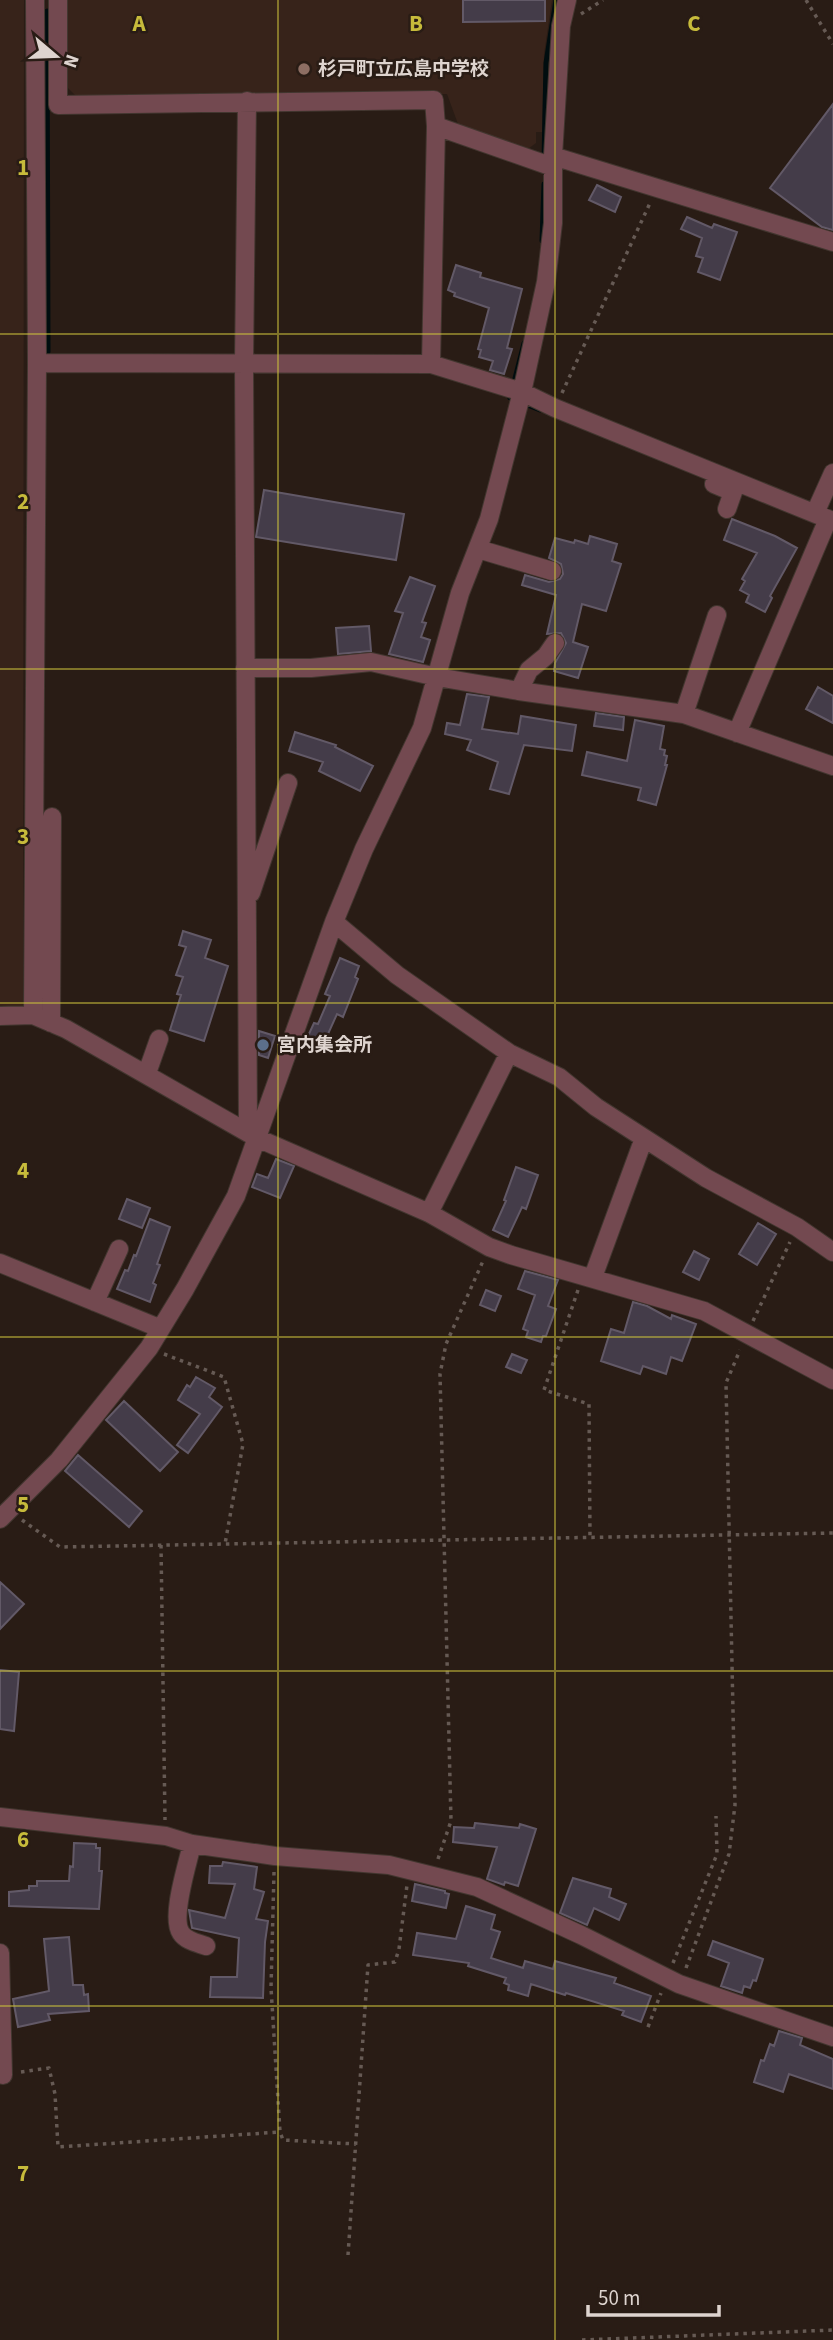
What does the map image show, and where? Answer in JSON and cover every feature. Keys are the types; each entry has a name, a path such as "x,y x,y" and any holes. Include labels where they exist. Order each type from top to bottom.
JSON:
{"street":[{"path":"33,1015 37,363 35,0"},
{"path":"58,0 58,105 435,100 431,364"},
{"path":"5,1515 59,1460 149,1348 236,1196 253,1134 334,922 422,728 460,593 489,519 546,282 553,223 553,162 561,26 567,0"},
{"path":"247,101 244,363 246,908 253,1134"},
{"path":"436,126 553,162 657,188 833,242"},
{"path":"37,363 431,364 520,399 733,492 727,509"},
{"path":"520,399 555,408 825,517"},
{"path":"737,733 825,517 833,473"},
{"path":"478,549 552,571"},
{"path":"684,714 717,615"},
{"path":"519,691 529,670 546,656 555,643"},
{"path":"245,668 311,668 371,662 519,691 684,714 833,766"},
{"path":"246,908 288,783"},
{"path":"51,1023 52,817"},
{"path":"334,922 397,975 509,1053 559,1077 643,1138 706,1178 797,1227 833,1252"},
{"path":"0,1016 33,1015 51,1023 147,1073 253,1134 429,1213 489,1247 704,1311 833,1380"},
{"path":"147,1073 159,1039"},
{"path":"429,1213 509,1053"},
{"path":"588,1276 643,1138"},
{"path":"95,1302 119,1249"},
{"path":"0,1263 159,1328"},
{"path":"0,1817 166,1836 192,1844 275,1856 389,1866 433,1875 477,1887 673,1981 833,2038"},
{"path":"192,1844 180,1894 179,1930 183,1937 206,1945"},
{"path":"0,1953 4,2075"}],"path":[{"path":"806,0 833,44"},
{"path":"555,408 657,188"},
{"path":"648,2027 673,1981 729,1854 735,1805 726,1383 797,1227"},
{"path":"433,1875 451,1821 441,1367 446,1344 489,1247"},
{"path":"588,1276 544,1390 589,1404 590,1537"},
{"path":"149,1348 224,1377 243,1444 225,1544"},
{"path":"5,1515 60,1547 833,1533"},
{"path":"161,1545 166,1836"},
{"path":"673,1981 717,1853 716,1816"},
{"path":"275,1856 271,1988 280,2132 283,2140 356,2144"},
{"path":"348,2255 368,1965 396,1962 409,1870"},
{"path":"4,2075 49,2068 55,2094 58,2147 280,2132"},
{"path":"582,2340 833,2330"}],"shaded area":[{"path":"0,0 24,0 23,1008 0,1009"},
{"name":"杉戸町立広島中学校","path":"63,0 552,0 544,54 542,132 536,132 536,143 528,149 458,124 447,94 77,97 64,84"}],"building":[{"path":"463,0 545,0 545,21 463,22"},
{"path":"833,104 833,230 822,227 770,188"},
{"path":"597,185 621,197 615,212 589,200"},
{"path":"687,217 712,228 714,224 737,232 720,280 698,272 703,258 696,256 702,238 681,229"},
{"path":"456,265 481,273 480,277 522,289 507,348 512,349 504,374 490,370 493,361 479,357 481,350 478,349 489,308 454,296 455,293 448,290"},
{"path":"264,490 404,514 396,560 256,537"},
{"path":"732,519 797,548 770,596 772,598 765,612 746,602 749,595 740,590 745,581 742,579 757,553 724,540"},
{"path":"590,536 617,544 612,561 621,564 606,611 582,604 573,642 588,647 578,678 554,671 555,663 566,643 561,633 547,634 556,595 522,585 525,575 549,582 560,579 563,574 561,564 549,558 555,538 588,544"},
{"path":"410,577 435,586 422,622 426,623 421,637 430,640 423,662 389,654 403,613 395,611"},
{"path":"369,626 371,651 338,654 336,628"},
{"path":"818,687 833,696 833,723 806,709"},
{"path":"467,694 489,697 482,729 518,734 521,716 576,725 572,751 524,745 509,794 490,789 498,762 467,750 471,740 445,734 447,723 460,725"},
{"path":"596,713 624,717 623,730 594,726"},
{"path":"635,720 664,726 660,749 665,750 667,765 656,805 638,800 641,788 582,775 587,752 627,761"},
{"path":"295,732 336,745 335,747 373,766 360,791 319,771 323,762 289,751"},
{"path":"183,931 211,940 205,958 228,966 204,1041 170,1030 181,995 177,994 183,977 176,975 186,947 179,945"},
{"path":"340,958 359,966 355,977 358,979 343,1017 337,1014 324,1043 308,1036 314,1023 318,1024 330,996 325,994"},
{"path":"259,1031 275,1036 268,1058 259,1055"},
{"path":"276,1159 294,1166 280,1198 252,1187 257,1174 268,1178"},
{"path":"516,1167 538,1175 526,1209 522,1207 508,1237 493,1230 506,1201 504,1200"},
{"path":"127,1199 150,1208 142,1228 119,1219"},
{"path":"150,1219 170,1227 157,1264 160,1265 150,1302 117,1289 125,1270 128,1271 134,1255 136,1256"},
{"path":"758,1223 776,1234 757,1265 739,1254"},
{"path":"694,1251 709,1259 699,1280 683,1272"},
{"path":"525,1271 558,1280 548,1306 556,1309 541,1342 526,1337 528,1331 523,1329 535,1295 518,1289"},
{"path":"486,1290 501,1296 495,1311 480,1305"},
{"path":"633,1302 671,1319 672,1315 696,1324 682,1361 671,1357 666,1374 643,1366 640,1374 601,1361 611,1329 624,1333"},
{"path":"512,1354 527,1360 521,1373 506,1367"},
{"path":"196,1377 215,1388 209,1397 222,1407 188,1453 177,1445 200,1414 178,1400 187,1385 190,1387"},
{"path":"124,1401 178,1452 160,1471 106,1420"},
{"path":"78,1455 142,1511 129,1527 65,1471"},
{"path":"0,1582 24,1604 0,1629"},
{"path":"0,1670 19,1672 14,1731 0,1729"},
{"path":"475,1823 519,1828 520,1824 536,1829 518,1886 505,1882 504,1885 487,1879 497,1847 453,1842 454,1827 474,1828"},
{"path":"74,1843 96,1844 96,1848 100,1848 99,1871 102,1871 99,1909 9,1906 9,1892 29,1890 29,1886 37,1886 37,1881 69,1881 70,1866 73,1867"},
{"path":"223,1862 257,1867 254,1889 264,1892 256,1919 268,1921 263,1998 210,1997 211,1977 237,1977 239,1938 192,1928 189,1910 225,1918 235,1884 209,1883 210,1866 222,1866"},
{"path":"573,1878 611,1889 609,1897 626,1904 619,1920 594,1908 587,1925 560,1913"},
{"path":"415,1884 449,1894 446,1908 412,1901"},
{"path":"466,1906 495,1915 491,1929 500,1932 491,1958 523,1968 525,1961 553,1969 555,1961 616,1978 614,1983 651,1996 641,2022 622,2015 624,2011 531,1984 528,1996 508,1990 509,1985 504,1983 506,1978 468,1966 469,1963 413,1955 417,1933 456,1939"},
{"path":"69,1937 73,1985 83,1985 84,1995 88,1994 89,2011 48,2014 50,2020 18,2027 13,1999 49,1991 44,1939"},
{"path":"713,1941 763,1959 756,1981 753,1980 750,1988 744,1986 742,1993 721,1986 729,1963 708,1955"},
{"path":"779,2031 802,2038 800,2045 833,2059 833,2089 789,2074 783,2092 754,2082 761,2060 764,2061 770,2044 774,2046"}],"waterway":[{"path":"544,161 546,63 556,0"},
{"path":"47,11 48,352"},
{"path":"542,241 544,184"},
{"path":"524,343 510,398 540,410"}],"place":[{"name":"杉戸町立広島中学校","path":"304,69"},
{"name":"宮内集会所","path":"263,1045"}]}
